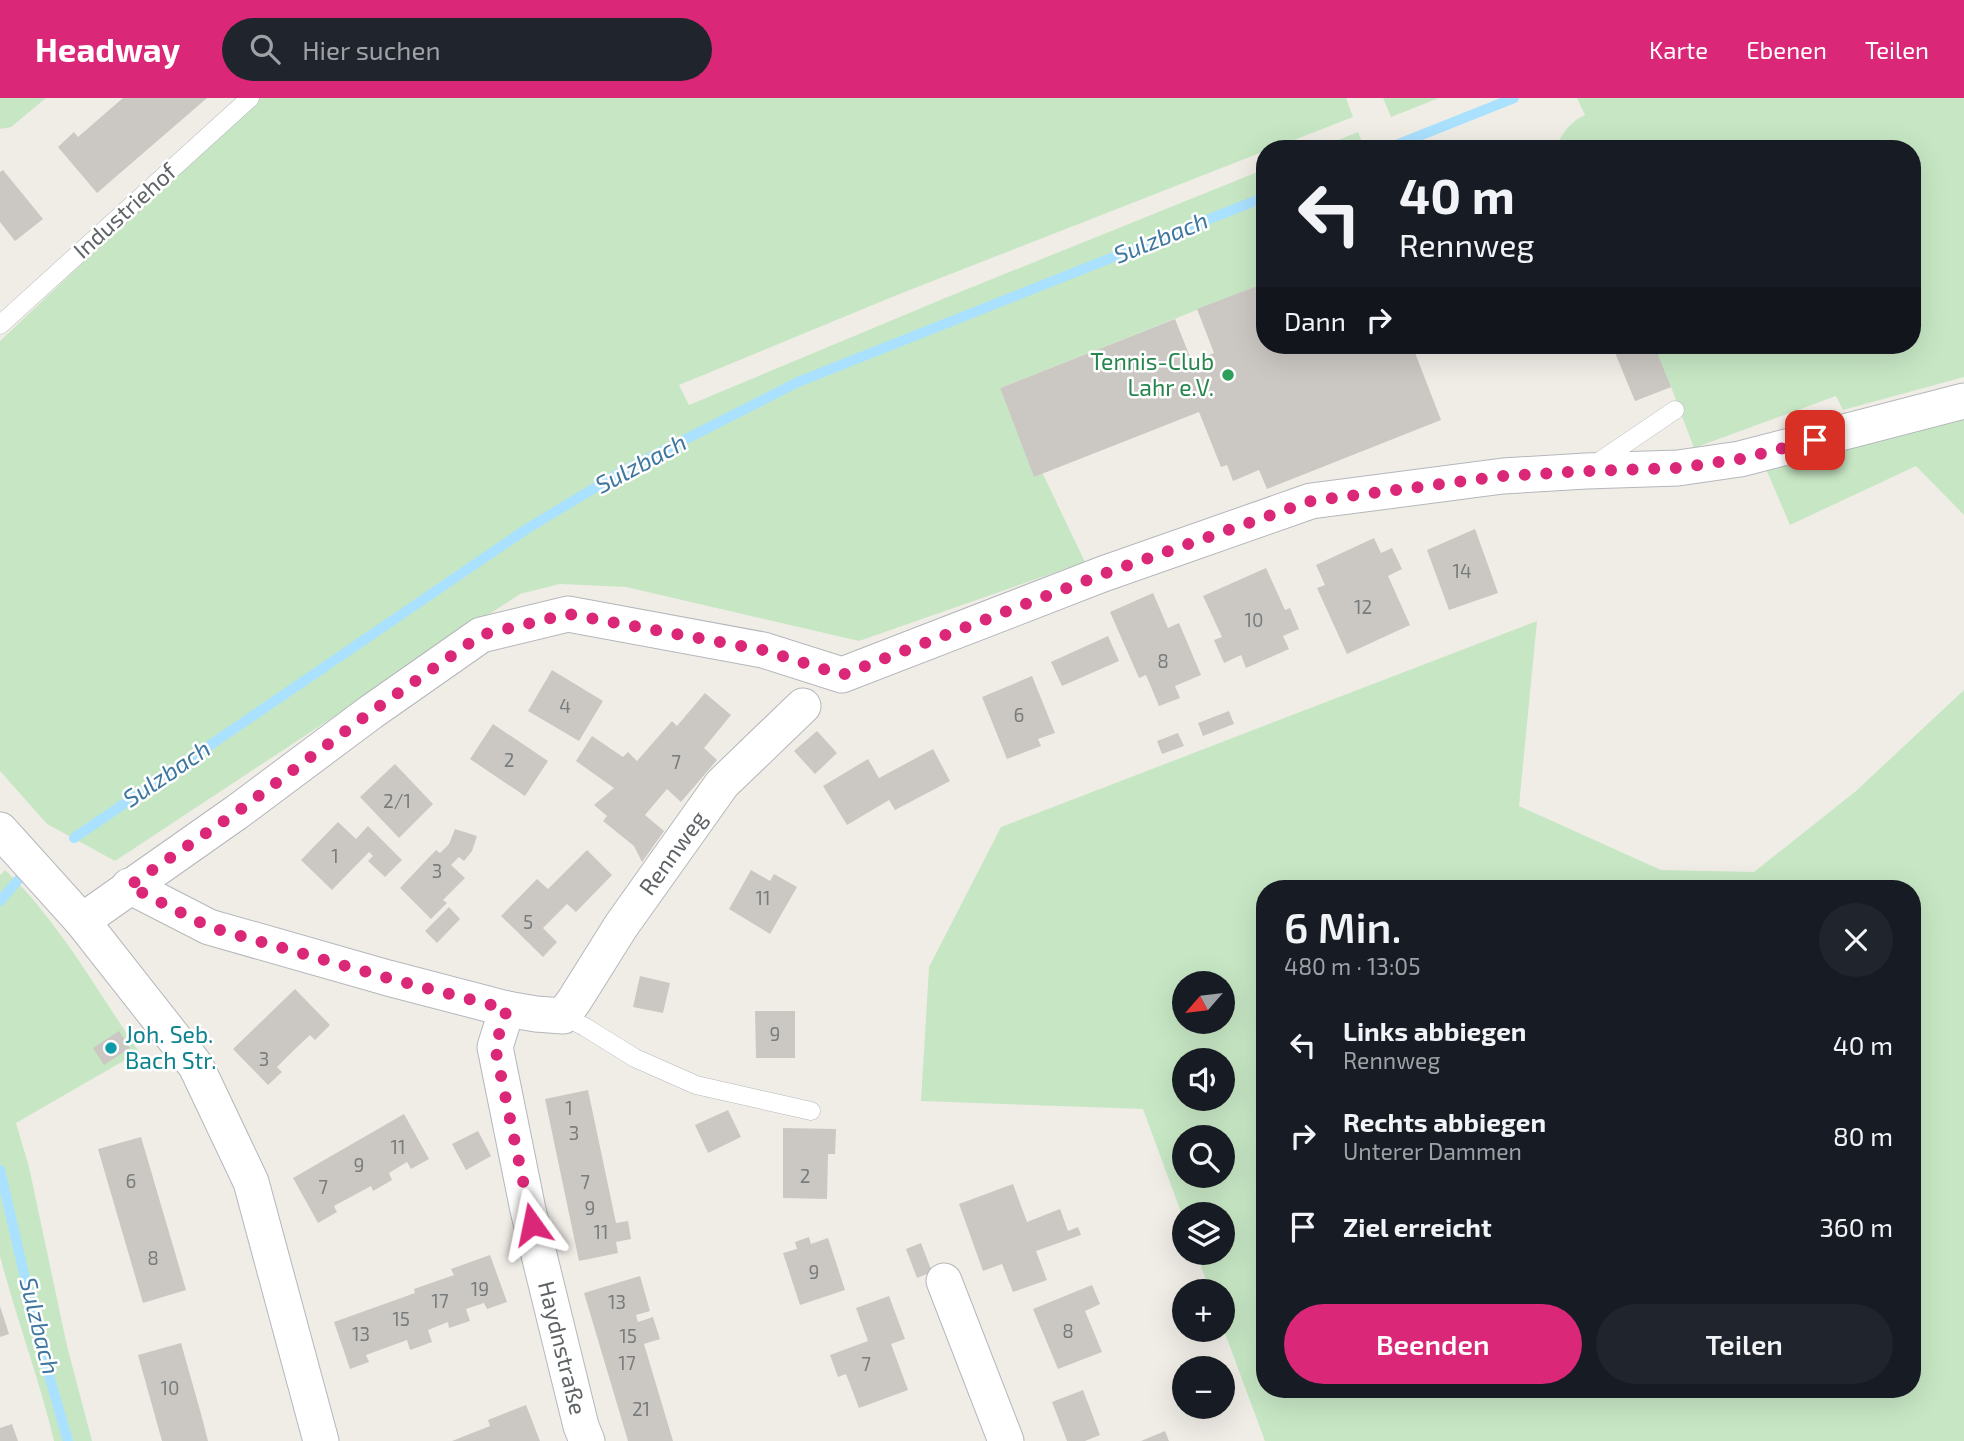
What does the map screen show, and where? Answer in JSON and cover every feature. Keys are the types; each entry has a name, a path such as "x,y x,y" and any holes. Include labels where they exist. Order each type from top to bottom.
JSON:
{"street":[{"path":"82,921 481,635 568,614 763,650 842,675 1103,574 1311,501 1503,476 1678,468 1740,459 1964,401"},
{"name":"Rennweg","path":"563,1016 621,926 722,784 803,706"},
{"path":"4,843 82,921 196,1066 251,1182 321,1441"},
{"path":"129,886 209,927 507,1009 563,1016"},
{"name":"Haydnstraße","path":"507,1009 495,1047 530,1217 581,1426 587,1441"},
{"path":"944,1281 1006,1441"}],"lane":[{"name":"Industriehof","path":"0,325 250,98"},
{"path":"1586,471 1675,410"},
{"path":"563,1016 635,1058 696,1085 811,1111"}],"green space":[{"path":"0,98 46,98 11,127 0,129"},
{"path":"257,98 1346,98 1353,117 1294,140 1256,140 1256,155 897,295 679,385 689,405 1256,173 1256,287 1000,388 1034,476 1042,472 1085,562 859,641 626,587 560,584 520,594 115,861 47,824 0,771 0,341"},
{"path":"1383,98 1439,98 1391,117"},
{"path":"1577,98 1964,98 1964,377 1843,410 1836,396 1694,448 1671,387 1635,401 1616,354 1921,354 1921,140 1559,140 1575,121 1585,115"},
{"path":"1358,132 1361,140 1338,140"},
{"path":"1964,410 1964,515 1916,466 1790,525 1766,469"},
{"path":"1537,621 1519,806 1661,870 1754,872 1856,791 1964,690 1964,1441 1265,1441 1228,1342 1235,1342 1235,1279 1206,1279 1200,1265 1235,1265 1235,1202 1177,1202 1172,1188 1235,1188 1235,1125 1172,1125 1172,1188 1143,1109 921,1101 929,967 1001,827"},
{"path":"5,870 60,934 139,1052 16,1123 29,1167 67,1346 92,1441 54,1441 0,1256 0,875"}],"building":[{"path":"123,98 207,98 97,193 58,147 74,132 78,137"},
{"path":"3,170 43,219 15,241 0,222 0,172"},
{"name":"Tennis-Club Lahr e.V.","path":"1256,286 1256,354 1415,354 1441,420 1267,489 1259,470 1233,481 1227,465 1221,467 1199,412 1034,477 1000,388 1175,319 1192,362 1214,353 1197,309"},
{"path":"1616,354 1658,354 1671,387 1635,401"},
{"path":"1475,529 1498,593 1449,610 1427,550"},
{"path":"1374,538 1381,553 1392,548 1402,569 1388,576 1410,625 1347,654 1317,588 1325,585 1316,565"},
{"path":"1266,568 1285,610 1290,608 1299,629 1283,636 1289,649 1246,668 1241,655 1224,663 1214,640 1222,637 1203,596"},
{"path":"1153,593 1168,628 1179,623 1201,675 1175,686 1180,698 1159,706 1146,675 1139,678 1110,612"},
{"path":"1108,636 1119,661 1062,686 1051,662"},
{"path":"552,670 603,701 579,741 528,711"},
{"path":"1032,676 1055,733 1038,739 1041,746 1007,759 982,697"},
{"path":"705,693 731,715 704,748 717,760 681,802 667,789 645,815 664,831 642,862 634,846 603,821 607,816 594,805 614,788 576,761 592,736 623,757 628,752 637,761 672,721 677,726"},
{"path":"1229,711 1234,724 1203,736 1198,723"},
{"path":"493,724 548,761 525,796 470,759"},
{"path":"817,731 837,753 815,774 794,751"},
{"path":"1178,733 1184,746 1162,754 1157,741"},
{"path":"933,749 950,781 895,810 889,800 847,825 823,786 868,759 879,778"},
{"path":"395,764 433,804 399,838 360,797"},
{"path":"338,822 356,839 368,826 402,860 385,877 368,861 373,856 369,852 332,890 301,860"},
{"path":"455,829 477,836 472,851 464,861 459,857 451,865 465,878 443,900 447,903 431,919 400,888 436,850 440,853 449,844"},
{"path":"587,850 612,875 576,912 567,904 543,928 557,942 543,957 501,916 537,879 548,889"},
{"path":"751,870 770,881 774,874 797,887 770,934 729,909"},
{"path":"449,907 460,919 437,943 425,931"},
{"path":"640,976 670,983 663,1013 633,1007"},
{"path":"295,989 330,1025 315,1040 310,1035 293,1051 277,1067 282,1072 268,1085 233,1049"},
{"path":"755,1011 795,1011 795,1058 756,1058"},
{"name":"Joh. Seb. Bach Str.","path":"119,1031 130,1048 104,1065 93,1048"},
{"path":"588,1090 616,1223 628,1221 631,1239 616,1242 618,1253 579,1261 545,1099"},
{"path":"728,1110 741,1137 708,1153 695,1125"},
{"path":"404,1114 429,1159 411,1169 407,1162 389,1173 392,1180 373,1191 371,1186 334,1206 337,1212 318,1223 293,1178"},
{"path":"783,1128 836,1129 835,1154 828,1154 827,1199 783,1198"},
{"path":"478,1131 491,1156 466,1170 452,1144"},
{"path":"141,1137 186,1290 143,1303 98,1149"},
{"path":"1013,1184 1027,1222 1060,1209 1068,1231 1078,1227 1081,1235 1036,1251 1047,1280 1013,1292 1002,1264 983,1271 959,1204"},
{"path":"809,1237 811,1244 828,1238 845,1290 800,1305 783,1253 797,1249 795,1242"},
{"path":"921,1243 932,1272 917,1278 906,1249"},
{"path":"490,1255 507,1302 487,1309 484,1303 466,1309 470,1321 449,1328 448,1322 428,1330 432,1342 410,1350 407,1340 366,1355 369,1362 350,1369 334,1322 415,1293 414,1289 454,1275 451,1269"},
{"path":"640,1276 650,1311 636,1315 638,1322 653,1317 660,1339 644,1344 673,1441 628,1441 584,1293"},
{"path":"1092,1285 1100,1304 1085,1311 1102,1352 1058,1369 1033,1309"},
{"path":"889,1296 905,1339 891,1344 908,1390 859,1408 846,1374 838,1377 830,1355 868,1341 856,1308"},
{"path":"0,1306 9,1334 0,1337"},
{"path":"181,1343 208,1441 162,1441 138,1355"},
{"path":"1083,1390 1100,1435 1085,1441 1067,1441 1052,1402"},
{"path":"526,1405 540,1441 452,1441 490,1426 488,1420"},
{"path":"12,1424 18,1441 0,1441 0,1428"},
{"path":"1165,1431 1169,1441 1141,1441"}],"waterway":[{"name":"Sulzbach","path":"1409,140 1514,98"},
{"name":"Sulzbach","path":"74,838 525,530 621,472 798,382 1256,201"},
{"name":"Sulzbach","path":"0,901 19,879"},
{"name":"Sulzbach","path":"0,1170 42,1351 68,1441"}],"place":[{"name":"Tennis-Club Lahr e.V.","path":"1228,375"},
{"name":"Joh. Seb. Bach Str.","path":"111,1048"}],"route":[{"path":"532,1224 495,1047 507,1009 209,927 129,886 237,812 371,712 481,635 568,614 763,650 842,675 1103,574 1311,501 1503,476 1678,468 1740,459 1815,440"}]}
